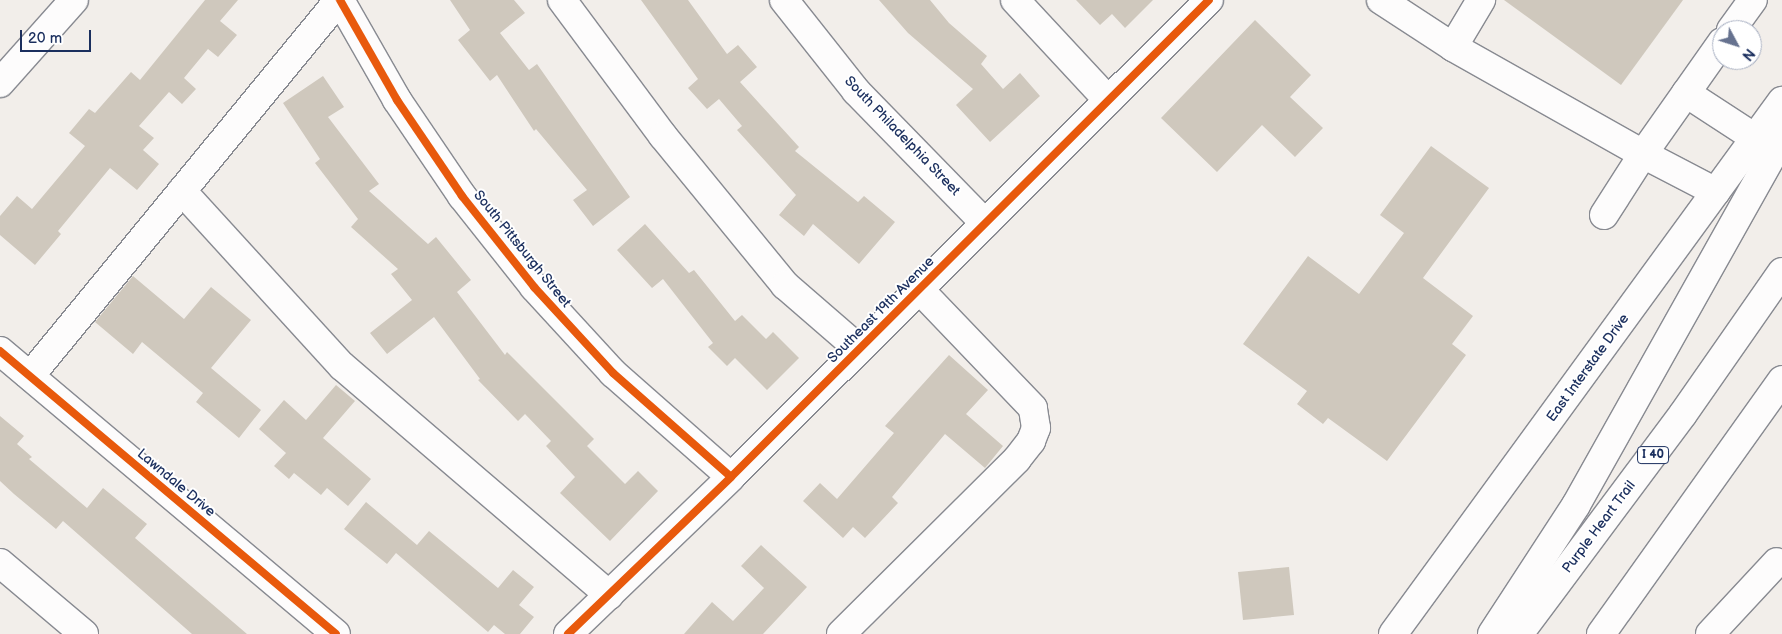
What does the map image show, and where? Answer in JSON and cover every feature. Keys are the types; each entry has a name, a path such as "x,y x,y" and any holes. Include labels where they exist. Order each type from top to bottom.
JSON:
{"main road":[{"path":"0,83 74,0"},
{"path":"30,376 339,0"},
{"name":"South Pittsburgh Street","path":"339,0 397,100 462,196 534,287 613,373 731,477"},
{"path":"562,0 663,136 785,285 859,349"},
{"name":"South Philadelphia Street","path":"784,0 856,91 985,223"},
{"path":"1015,0 1108,100"},
{"name":"Southeast 19th Avenue","path":"568,634 731,477 1209,0"},
{"path":"1453,47 1481,0"},
{"path":"1738,20 1753,0"},
{"path":"1388,2 1453,47 1643,154 1716,192"},
{"path":"1604,215 1643,154 1712,56"},
{"path":"1686,93 1755,138"},
{"name":"East Interstate Drive","path":"1392,634 1782,101"},
{"path":"1492,634 1576,506 1782,138"},
{"path":"182,191 342,366 609,595"},
{"name":"Purple Heart Trail","path":"1518,634 1683,414 1782,272"},
{"path":"841,634 1017,459 1036,428 1033,408 919,289"},
{"name":"Lawndale Drive","path":"0,351 336,634"},
{"path":"1602,634 1782,380"},
{"path":"1710,634 1779,558"},
{"path":"1725,634 1779,558"},
{"path":"0,563 84,634"}],"building":[{"path":"205,0 238,0 220,21 237,35 218,57 208,49 184,78 196,89 182,104 169,92 139,126 154,138 143,150 159,164 137,190 110,168 58,231 61,234 35,265 0,235 0,216 17,196 32,209 85,146 69,133 89,109 95,113 131,72 140,80"},
{"path":"450,0 514,0 525,13 500,33 529,70 537,64 630,197 593,226 573,200 587,190 536,129 534,131 497,75 490,81 458,40 470,30"},
{"path":"641,0 688,0 727,54 738,45 757,67 740,82 799,147 795,151 858,202 864,196 895,222 859,264 813,224 804,236 779,215 796,195 737,130 742,126 719,99 707,109 688,88 698,79"},
{"path":"879,0 930,0 949,23 987,56 981,64 1003,89 1020,73 1040,96 990,142 956,105 973,89 908,33"},
{"path":"1076,0 1153,0 1125,28 1112,14 1100,25"},
{"path":"1504,0 1683,0 1621,85"},
{"path":"1255,20 1311,75 1290,97 1323,128 1295,157 1262,125 1217,172 1161,118"},
{"path":"323,76 344,107 328,117 379,184 369,191 428,244 436,237 471,280 457,292 505,355 507,352 594,439 587,446 625,484 638,471 658,491 610,541 560,493 575,477 546,446 551,441 525,414 518,421 478,380 480,379 434,317 387,354 370,333 412,300 391,274 398,269 351,227 358,219 315,163 320,159 283,103"},
{"path":"1431,146 1489,188 1423,278 1473,316 1452,344 1466,355 1387,461 1328,418 1323,424 1297,404 1307,391 1243,344 1308,256 1359,294 1404,233 1380,215"},
{"path":"645,224 689,273 694,270 735,321 742,315 766,339 773,332 799,358 767,390 735,358 727,366 708,347 713,343 663,279 652,288 617,250"},
{"path":"133,276 184,319 211,287 251,320 211,368 261,410 239,438 196,402 203,393 142,342 133,354 95,322"},
{"path":"949,355 988,390 966,414 1003,446 985,468 945,434 892,497 898,503 865,538 853,527 843,538 803,501 820,483 837,499 894,433 885,426"},
{"path":"336,385 355,401 323,438 371,479 348,506 327,488 321,495 294,473 289,479 274,466 286,453 259,429 284,400 306,420"},
{"path":"0,416 24,436 17,444 32,457 29,459 87,508 103,488 147,524 135,538 247,634 192,634 63,521 56,529 14,494 0,481"},
{"path":"366,502 417,545 429,531 498,588 513,570 534,587 519,605 534,617 520,634 505,634 494,625 488,632 396,553 387,564 344,529"},
{"path":"761,545 807,587 763,634 684,634 712,602 733,621 764,588 741,566"},
{"path":"1289,567 1294,615 1243,620 1238,572"}],"cycle path":[{"path":"340,0 397,100 462,196 534,287 613,373 731,477"},
{"path":"568,634 731,477 1209,0"},
{"path":"0,351 336,634"}]}
